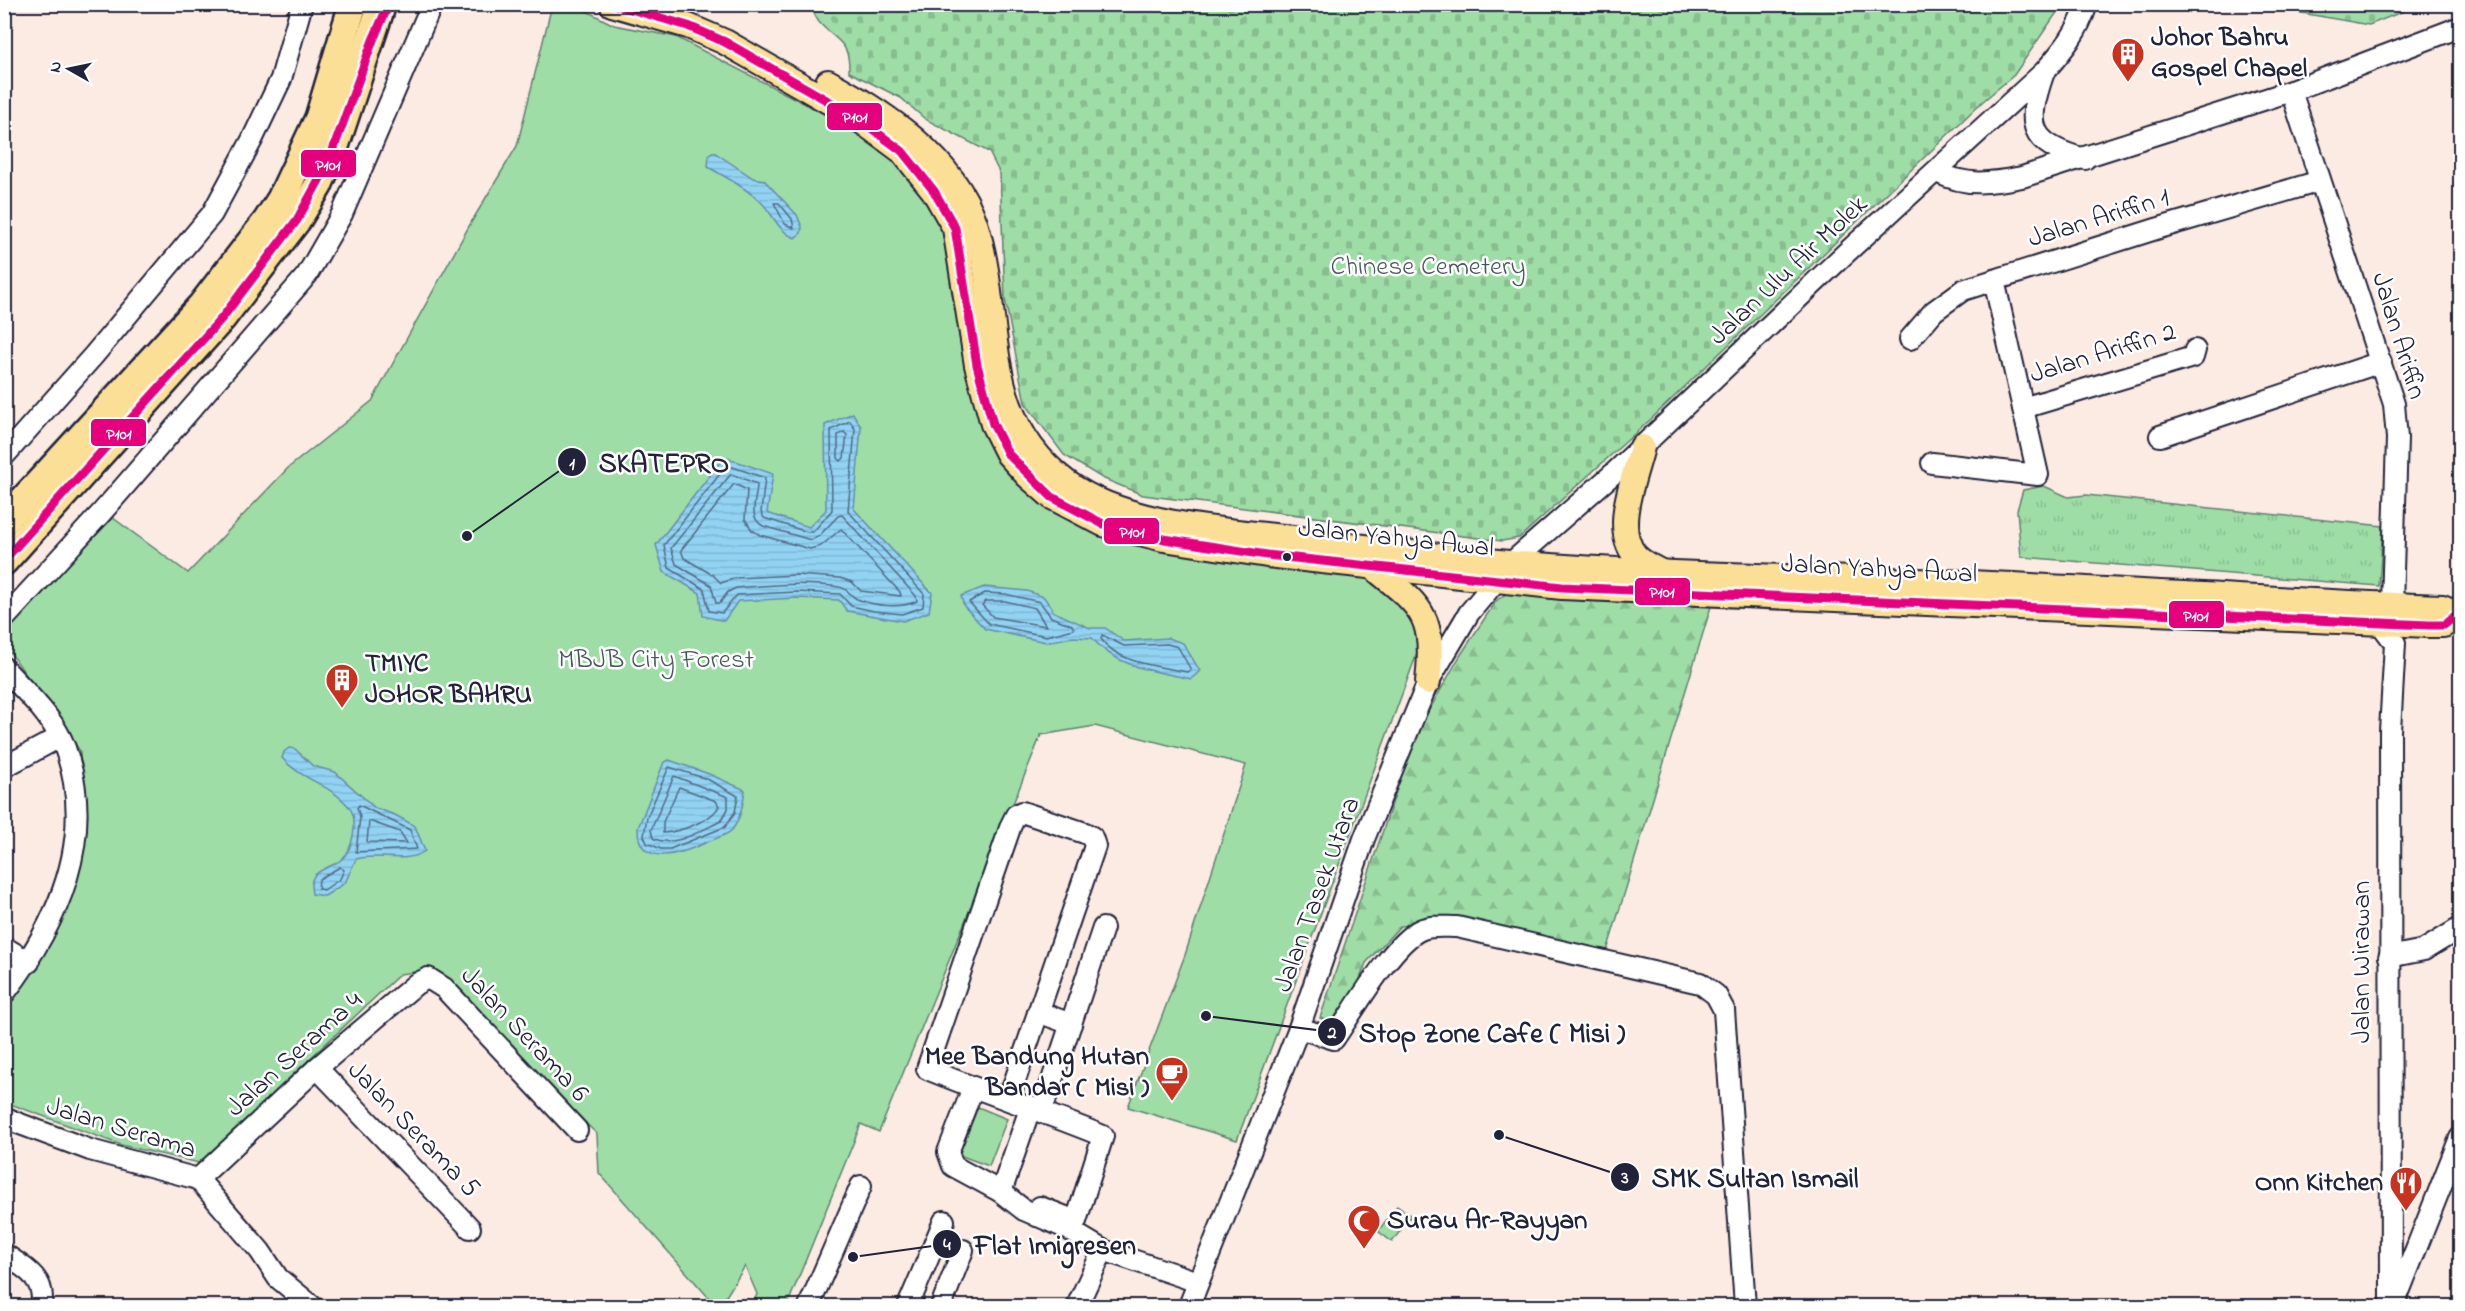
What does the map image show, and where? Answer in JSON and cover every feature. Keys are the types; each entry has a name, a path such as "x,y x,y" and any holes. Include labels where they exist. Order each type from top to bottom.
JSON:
{"highway":[{"path":"4,521 202,305 267,221 281,199 319,118 352,4"},
{"path":"373,40 382,4"},
{"path":"4,561 222,318 278,248 318,186 373,40 389,4"}],"main road":[{"name":"Jalan Yahya Awal","path":"612,4 688,26 726,42 856,117 902,151 934,191 956,228 977,364 993,424 1008,454 1028,477 1053,497 1103,524 1164,539 1374,568 1503,571 1659,571 1998,585 2386,614 2418,625 2444,625 2458,616 2443,607 2386,614 1562,587 1503,571 1341,544 1126,513 1069,485 1036,456 1012,417 996,357 986,278 974,221 957,188 927,151 870,105 715,21 673,4"},
{"path":"1642,447 1625,518 1626,531 1628,545 1634,555 1659,571"},
{"path":"1374,568 1415,602 1421,610 1432,645 1428,681"}],"street":[{"path":"4,456 94,355 212,214 252,140 281,79 302,4"},
{"path":"4,619 103,511 307,275 342,214 432,4"},
{"name":"Jalan Ulu Air Molek","path":"1503,571 1642,447 1847,252 2044,72 2068,45 2080,27 2087,4"},
{"path":"1937,172 1955,181 1988,183 2022,177 2085,159 2291,91 2459,32"},
{"path":"2044,72 2033,106 2032,121 2042,138 2053,146 2085,159"},
{"name":"Jalan Ariffin","path":"2291,91 2394,404 2397,438 2386,614"},
{"name":"Jalan Ariffin 1","path":"1910,339 1934,311 1963,290 2320,181"},
{"path":"1932,463 2037,477 2039,473 1994,280"},
{"name":"Jalan Ariffin 2","path":"2023,408 2193,357 2195,350"},
{"path":"2160,436 2381,362"},
{"name":"Jalan Tasek Utara","path":"1189,1306 1299,1028 1364,839 1428,681 1447,646 1503,571"},
{"path":"2386,614 2395,643 2418,625"},
{"name":"Jalan Wirawan","path":"2392,1306 2390,731 2395,643"},
{"path":"4,668 51,722 60,737 68,758 76,806 74,850 62,898 29,962 4,994"},
{"path":"4,767 60,737"},
{"path":"1009,1098 1095,843 1085,833 1018,813 1011,825 927,1069 973,1088 1037,1108 1103,1136 1076,1221 1040,1207 1037,1216"},
{"path":"1299,1028 1334,1039 1402,941 1420,930 1433,927 1457,927 1700,983 1716,995 1724,1010 1745,1306"},
{"path":"1001,1192 1071,1024 1103,928"},
{"path":"2389,957 2424,950 2460,928"},
{"path":"4,947 29,962"},
{"name":"Jalan Serama 4","path":"198,1179 317,1068 416,984 431,978"},
{"name":"Jalan Serama 6","path":"431,978 444,988 577,1130"},
{"path":"1038,1012 1071,1024"},
{"name":"Jalan Serama 5","path":"317,1068 470,1228"},
{"path":"973,1088 948,1156 953,1166 1001,1192 1014,1204 1066,1228 1104,1250 1198,1282"},
{"name":"Jalan Serama","path":"4,1118 90,1150 198,1179 260,1251 278,1278 312,1306"},
{"path":"2392,1306 2416,1252 2460,1138"},
{"path":"809,1306 861,1186"},
{"path":"908,1306 944,1221"},
{"path":"941,1306 963,1250"},
{"path":"1077,1306 1104,1250"},
{"path":"2391,1258 2406,1258 2416,1252"},
{"path":"4,1254 31,1272 40,1286 41,1305"}],"green space":[{"name":"MBJB City Forest","path":"573,4 614,25 676,37 898,152 941,210 1034,493 1364,576 1403,593 1422,640 1237,1140 1128,1107 1185,955 1246,765 1095,726 1041,735 879,1132 861,1124 787,1306 752,1306 757,1294 745,1266 720,1306 716,1306 599,1173 597,1134 428,970 400,974 199,1163 121,1145 5,1102 5,1011 74,891 81,823 80,751 5,645 4,629 113,518 188,573 288,468 372,401 472,221 517,146 552,5"},
{"name":"Chinese Cemetery","path":"810,5 2060,5 2014,75 1982,102 1651,419 1519,538 1502,541 1143,495 1102,478 1064,455 1025,403 1005,299 1000,174 989,152 925,119 901,98 849,72 849,61 844,47 819,22"},
{"path":"2256,5 2419,5 2369,25"},
{"path":"2044,486 2068,497 2086,495 2383,526 2379,586 2021,557 2017,510 2023,490"},
{"path":"1514,588 1713,600 1607,951 1456,923 1400,926 1366,963 1342,1026 1320,1018 1415,735 1460,656 1496,601"},
{"path":"978,1107 1007,1119 989,1166 959,1155"},
{"path":"1397,1206 1411,1216 1392,1242 1378,1231"}],"water":[{"path":"714,152 753,178 764,180 797,215 802,227 801,233 795,238 789,235 760,201 708,167 709,155"},
{"path":"853,413 861,427 854,509 932,593 929,612 903,621 847,611 839,600 797,598 738,601 724,621 703,616 700,593 664,572 656,545 724,457 773,474 767,513 809,527 826,510 825,425"},
{"path":"984,587 1027,591 1044,597 1054,612 1090,628 1105,628 1124,641 1168,638 1183,643 1200,671 1191,679 1137,667 1113,656 1092,638 1073,637 1046,642 985,629 964,606 961,596"},
{"path":"289,748 295,749 313,766 335,772 375,808 395,815 415,826 425,851 409,857 356,859 345,883 325,896 312,894 311,883 314,876 342,859 346,854 352,841 354,819 349,807 342,799 289,765 282,758 284,752"},
{"path":"669,760 745,790 738,821 727,834 675,853 653,854 645,849 640,841 638,828 664,762"}],"transit line":[{"name":"P101","path":"4,560 222,318 297,220 328,164 373,40 389,4"},
{"name":"P101","path":"614,4 688,26 725,42 856,117 902,151 934,191 955,228 977,365 993,424 1008,454 1052,497 1103,524 1164,539 1267,555 1562,587 2429,625 2444,625 2455,616 2460,616"}],"place":[{"name":"Johor Bahru Gospel Chapel","path":"2128,83"},
{"name":"SKATEPRO","path":"467,536"},
{"name":"TMIYC JOHOR BAHRU","path":"342,709"},
{"name":"Stop Zone Cafe ( Misi )","path":"1206,1016"},
{"name":"Mee Bandung Hutan Bandar ( Misi )","path":"1172,1102"},
{"name":"SMK Sultan Ismail","path":"1499,1135"},
{"name":"Onn Kitchen","path":"2406,1212"},
{"name":"Surau Ar-Rayyan","path":"1364,1250"},
{"name":"Flat Imigresen","path":"853,1257"}]}
